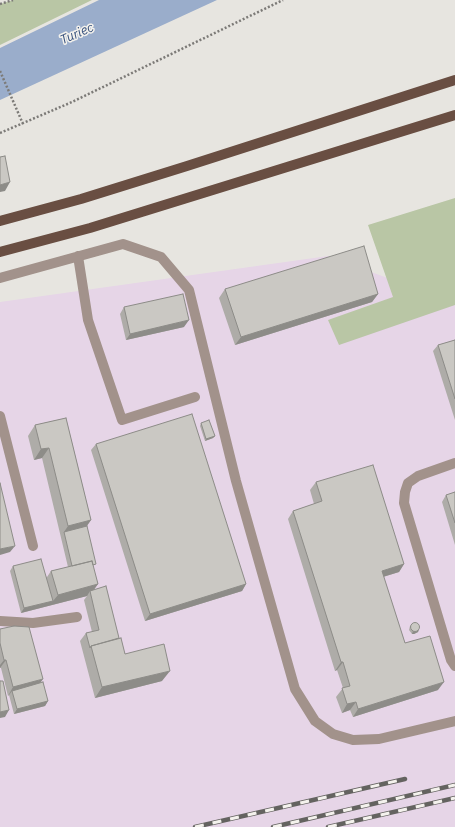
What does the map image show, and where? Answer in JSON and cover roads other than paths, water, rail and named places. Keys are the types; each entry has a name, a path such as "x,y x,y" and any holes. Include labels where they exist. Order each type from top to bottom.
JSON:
{"main road":[{"path":"0,221 81,199 455,80"},
{"path":"0,252 90,228 455,115"}],"lane":[{"path":"0,278 123,244 161,257 189,290 236,481 295,689 315,721 333,734 353,740 379,739 455,720"},
{"path":"78,256 88,320 122,420 195,397"},
{"path":"0,416 33,546"},
{"path":"455,464 418,476 408,483 404,503 451,660 455,666"},
{"path":"0,621 33,623 77,617"}],"water":[{"name":"Turiec","path":"99,0 217,0 0,100 0,48"}],"railway":[{"path":"195,827 405,779"},
{"path":"273,827 455,785"},
{"path":"328,827 455,798"}]}
